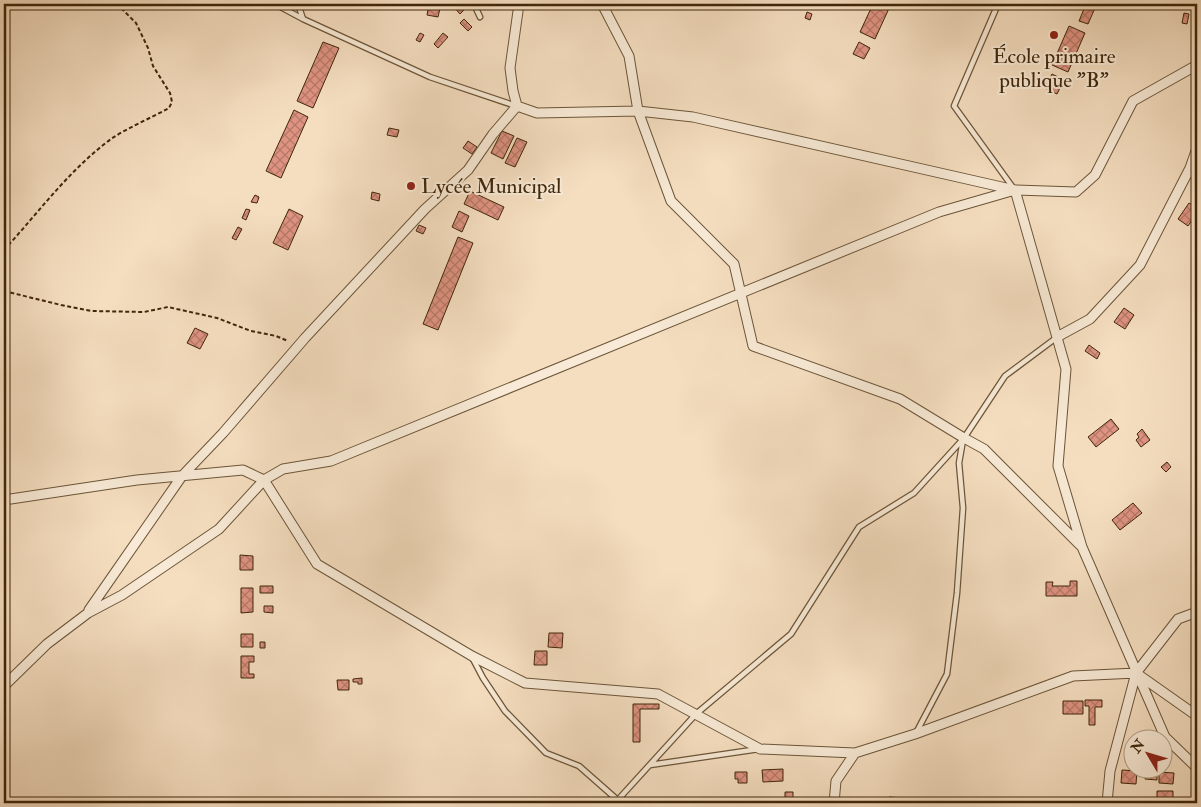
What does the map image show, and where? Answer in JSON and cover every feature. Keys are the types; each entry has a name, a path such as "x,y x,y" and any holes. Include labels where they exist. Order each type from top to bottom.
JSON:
{"street":[{"path":"517,106 510,68 519,4"},
{"path":"602,4 630,56 638,111 671,201 734,264 753,346 900,399 984,449 1082,547"},
{"path":"517,106 537,112 638,111 693,117 1015,190 1076,192 1095,175 1132,101 1197,65"},
{"path":"88,613 182,476 223,433 299,346 424,209 468,170 493,134 517,106"},
{"path":"1057,337 1090,319 1140,265 1190,168 1197,148"},
{"path":"1190,168 1197,178"},
{"path":"4,686 47,644 88,613 122,595 219,529 264,480 283,469 332,461 939,212 1015,190"},
{"path":"1015,190 1066,370 1058,466 1082,547 1165,738 1197,768"},
{"path":"4,500 137,480 242,470 264,480 317,564 472,656 525,684 658,694 760,749 855,753 915,734 1073,676 1136,673 1197,716"},
{"path":"1107,803 1110,771 1136,673 1178,619 1197,612"},
{"path":"834,803 836,781 855,753"}],"lane":[{"path":"275,4 303,19 430,77 517,106"},
{"path":"298,4 303,19"},
{"path":"474,4 480,17"},
{"path":"998,4 954,106 1015,190"},
{"path":"472,656 483,678 505,711 546,753 579,766 618,802 696,714 791,634 859,527 914,493 964,438 1005,376 1057,337"},
{"path":"915,734 947,674 957,593 964,508 958,463 964,438"},
{"path":"650,765 760,749"}],"path":[{"path":"4,250 58,187 84,161 113,138 169,108 172,102 136,23 118,4"},
{"path":"4,291 91,311 144,312 168,308 216,318 251,331 276,336 299,346"}],"building":[{"path":"429,4 441,4 438,17 427,15"},
{"path":"455,4 462,4 466,8 460,14 453,6"},
{"path":"873,4 891,4 875,39 860,32"},
{"path":"1086,4 1095,8 1088,24 1079,21"},
{"path":"807,12 812,14 810,20 805,18"},
{"path":"1184,13 1189,14 1187,24 1182,23"},
{"path":"464,19 472,27 468,31 460,23"},
{"path":"1069,26 1085,33 1068,72 1052,65"},
{"path":"420,33 424,35 420,42 416,40"},
{"path":"443,33 448,37 438,48 434,44"},
{"path":"323,42 339,48 313,108 297,101"},
{"path":"859,42 870,48 864,59 853,54"},
{"path":"1052,74 1064,80 1057,94 1045,88"},
{"path":"294,110 308,117 281,178 266,171"},
{"path":"389,128 399,130 397,137 387,135"},
{"path":"502,131 514,136 503,159 491,153"},
{"path":"517,138 527,142 515,167 505,163"},
{"path":"468,141 477,147 472,154 463,148"},
{"path":"470,191 504,207 498,220 464,204"},
{"path":"372,192 380,194 379,201 371,199"},
{"path":"255,195 259,197 257,203 251,202"},
{"path":"1189,203 1197,208 1197,213 1188,226 1178,219"},
{"path":"246,209 250,210 246,220 242,218"},
{"path":"289,209 303,216 288,250 273,243"},
{"path":"459,211 469,216 462,232 452,227"},
{"path":"419,225 426,228 423,234 416,231"},
{"path":"238,227 242,229 236,240 232,238"},
{"path":"458,237 473,243 438,330 423,324"},
{"path":"1124,308 1134,315 1125,329 1114,322"},
{"path":"195,328 208,334 200,349 187,343"},
{"path":"1089,345 1100,353 1097,359 1085,351"},
{"path":"1111,419 1119,429 1096,447 1088,437"},
{"path":"1142,429 1150,440 1141,447 1136,440 1139,437 1137,434"},
{"path":"1167,462 1171,467 1166,472 1161,467"},
{"path":"1133,503 1142,513 1120,530 1112,520"},
{"path":"240,555 253,556 253,570 240,570"},
{"path":"1070,581 1077,581 1077,596 1046,596 1046,582 1053,582 1052,586 1070,586"},
{"path":"260,586 273,586 273,593 260,593"},
{"path":"241,588 253,588 253,612 241,613"},
{"path":"264,606 273,606 273,613 264,612"},
{"path":"549,633 563,633 562,648 548,647"},
{"path":"241,634 253,634 253,647 241,647"},
{"path":"260,642 265,642 265,648 260,648"},
{"path":"535,651 547,651 547,665 534,665"},
{"path":"241,656 254,656 254,662 249,662 249,674 254,674 254,678 241,678"},
{"path":"362,678 362,684 353,682 353,679"},
{"path":"337,680 349,680 349,690 338,690"},
{"path":"1085,700 1102,700 1102,707 1095,707 1095,725 1089,725 1089,706 1085,706"},
{"path":"1063,701 1083,701 1083,714 1063,714"},
{"path":"633,704 659,704 659,709 640,709 640,742 633,742"},
{"path":"783,769 783,781 763,782 762,770"},
{"path":"1122,770 1124,770 1124,780 1136,780 1136,784 1121,783"},
{"path":"735,772 747,772 747,783 738,783 738,779 735,779"},
{"path":"1159,780 1173,780 1173,784 1159,783"},
{"path":"1157,791 1173,791 1173,803 1157,803"},
{"path":"785,792 793,792 793,803 785,803"},
{"path":"889,797 903,798 903,803 889,803"},
{"path":"561,799 561,803 547,803 547,800"},
{"path":"751,799 757,799 757,802 763,803 751,803"},
{"path":"1035,799 1046,800 1046,803 1035,803"},
{"path":"942,800 975,800 975,803 942,803"}],"place":[{"name":"École primaire publique \"B\"","path":"1054,35"},
{"name":"Lycée Municipal","path":"411,186"}]}
